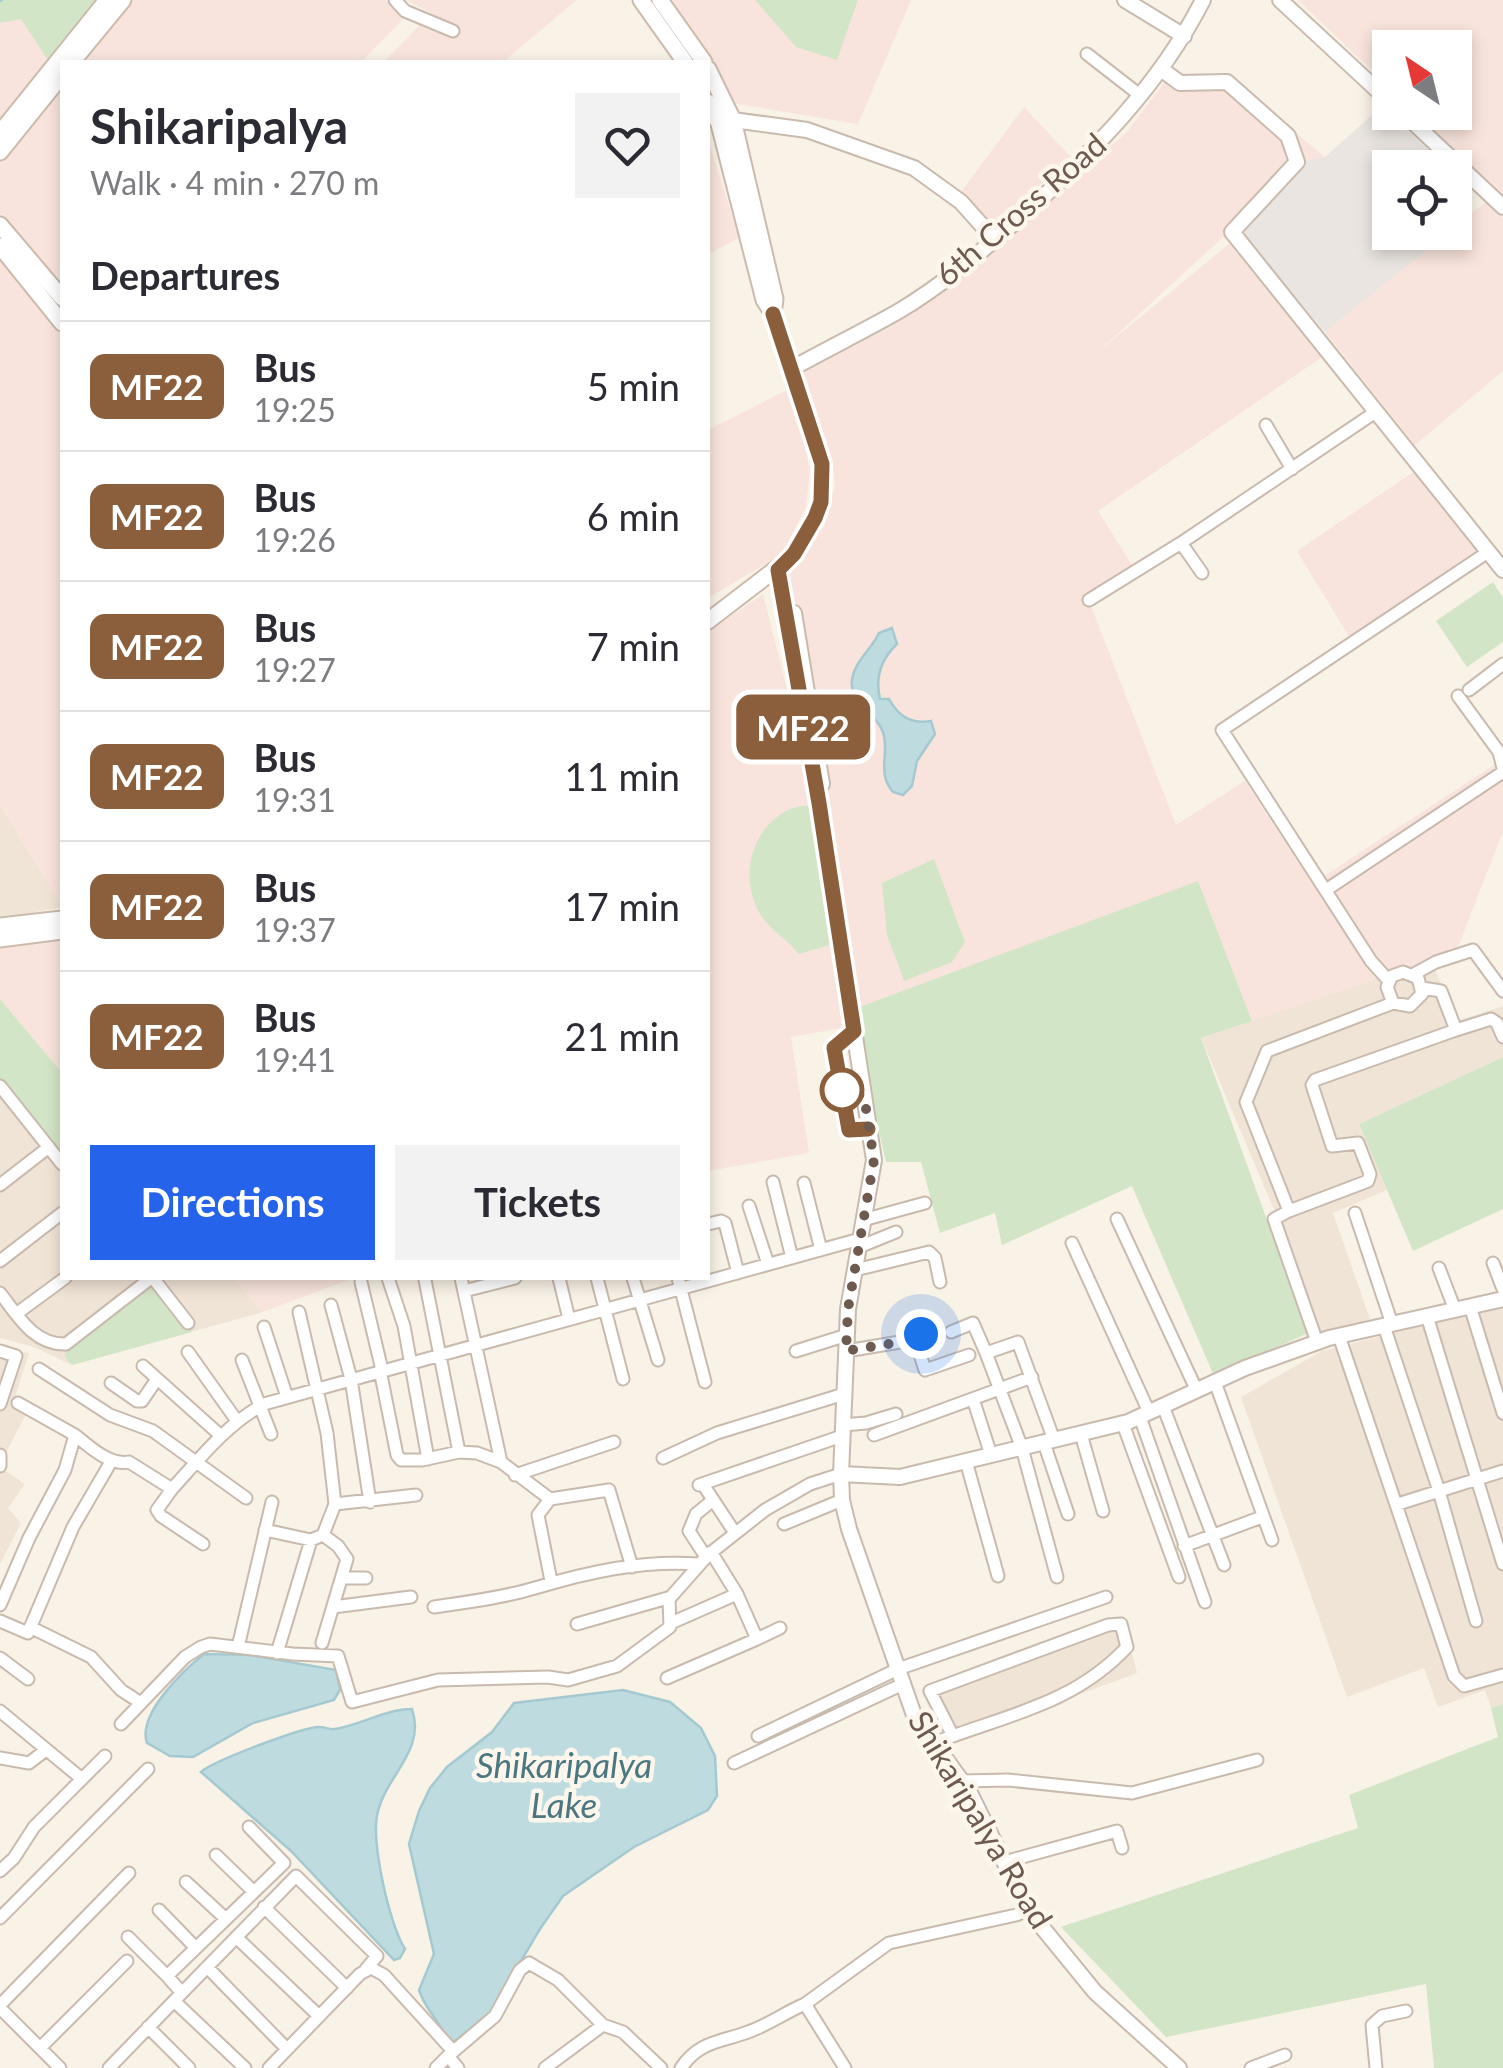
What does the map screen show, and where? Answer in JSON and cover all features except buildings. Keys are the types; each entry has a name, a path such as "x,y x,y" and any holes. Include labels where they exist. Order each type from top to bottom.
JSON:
{"main road":[{"path":"0,133 108,0"},
{"path":"74,60 123,0"},
{"path":"640,0 684,60"},
{"path":"660,0 703,60"},
{"path":"710,75 775,299 773,314"},
{"path":"0,152 60,77"},
{"path":"710,104 726,122 764,300 773,314 822,464 821,502 794,554 780,571 710,623"},
{"path":"0,225 60,296"},
{"path":"0,246 60,320"},
{"path":"0,926 58,926"},
{"path":"0,939 58,926"}],"street":[{"path":"395,0 404,11 453,30"},
{"path":"1125,0 1184,36"},
{"name":"6th Cross Road","path":"791,370 902,310 995,240 1072,171 1161,70 1203,0"},
{"path":"1280,0 1372,85"},
{"path":"1087,54 1141,96"},
{"path":"1161,70 1180,83 1227,82 1288,136 1297,162 1232,232 1503,570"},
{"path":"726,122 806,130 914,168 960,202 995,240"},
{"path":"1421,130 1503,207"},
{"path":"1089,600 1181,544 1376,411"},
{"path":"1266,425 1292,469"},
{"path":"1181,544 1202,573"},
{"path":"1389,981 1371,960 1222,730 1488,552"},
{"name":"Shikaripalya Road","path":"780,571 874,1160 854,1270 846,1343 840,1474 849,1529 914,1715 962,1781 1028,1910 1095,1992 1180,2068"},
{"path":"1326,890 1503,770 1500,752 1463,693 1503,664"},
{"path":"1393,1002 1387,992 1389,981 1398,973 1414,974 1473,950 1503,991"},
{"path":"1289,1211 1246,1102 1267,1052 1393,1002 1410,1006 1419,999 1422,988 1414,974"},
{"path":"1422,988 1441,992 1456,1030"},
{"path":"1317,1342 1274,1219 1366,1183 1370,1177 1358,1143 1332,1146 1311,1090 1314,1080 1491,1020 1497,1023 1503,1037"},
{"path":"0,1086 5,1101 60,1161"},
{"path":"0,1185 49,1147"},
{"path":"773,1182 792,1258"},
{"path":"804,1183 820,1250"},
{"path":"863,1220 924,1204"},
{"path":"748,1206 768,1264"},
{"path":"1355,1213 1476,1621"},
{"path":"0,1260 60,1215"},
{"path":"1117,1219 1196,1390"},
{"path":"710,1224 725,1223 738,1272"},
{"path":"710,1277 896,1232"},
{"path":"1072,1242 1213,1534 1224,1566"},
{"path":"854,1270 929,1252 935,1258 940,1282"},
{"path":"1493,1263 1503,1290"},
{"path":"1440,1268 1462,1308 1503,1414"},
{"path":"16,1314 62,1280"},
{"path":"0,1294 38,1339 52,1345 66,1344 149,1280"},
{"path":"154,1280 188,1323"},
{"path":"389,1280 404,1326 428,1459"},
{"path":"424,1280 459,1452"},
{"path":"461,1280 501,1462"},
{"path":"464,1291 496,1280"},
{"path":"560,1280 569,1319"},
{"path":"598,1280 623,1379"},
{"path":"634,1280 658,1360"},
{"path":"360,1282 397,1455 406,1462 459,1452 477,1453 501,1462 550,1499 609,1490 632,1567"},
{"path":"204,1544 157,1510 236,1421 287,1397 639,1300 680,1283 705,1382"},
{"path":"577,1624 671,1597 705,1558 735,1533 788,1495 840,1474 900,1477 1122,1424 1214,1382 1317,1342 1503,1299"},
{"path":"331,1305 350,1378 370,1502"},
{"path":"277,1653 317,1538 336,1504 327,1433 298,1312"},
{"path":"1427,1316 1503,1564"},
{"path":"951,1332 973,1323 1022,1448 1058,1577"},
{"path":"264,1327 287,1397"},
{"path":"796,1352 918,1335 924,1370 970,1355"},
{"path":"1339,1336 1454,1676 1464,1686 1472,1686 1503,1674"},
{"path":"986,1353 1018,1342 1032,1377 1068,1514"},
{"path":"0,1351 16,1356 6,1396 0,1404"},
{"path":"188,1352 236,1421"},
{"path":"242,1360 271,1434"},
{"path":"143,1366 220,1435"},
{"path":"39,1369 110,1415 153,1431 246,1498"},
{"path":"874,1435 1032,1377"},
{"path":"111,1383 142,1401 157,1379"},
{"path":"1214,1382 1272,1540"},
{"path":"663,1458 717,1433 844,1394"},
{"path":"18,1404 76,1435 112,1460 120,1464 129,1462 172,1490"},
{"path":"975,1405 992,1455"},
{"path":"1151,1412 1184,1546 1205,1602"},
{"path":"757,1639 736,1594 705,1558 689,1531 706,1492 843,1431 896,1414"},
{"path":"1122,1424 1178,1578"},
{"path":"1081,1434 1103,1511"},
{"path":"0,1605 29,1538 66,1470 76,1435"},
{"path":"515,1475 614,1442"},
{"path":"0,1456 0,1466"},
{"path":"0,1621 28,1633 73,1527 112,1460"},
{"path":"966,1461 998,1576"},
{"path":"1398,1504 1503,1471"},
{"path":"706,1492 735,1533"},
{"path":"336,1504 416,1496"},
{"path":"550,1499 538,1516 550,1581"},
{"path":"784,1524 842,1500"},
{"path":"238,1647 272,1502"},
{"path":"1184,1546 1262,1516"},
{"path":"265,1530 317,1538 345,1554 347,1559 322,1644"},
{"path":"434,1607 484,1599 550,1581 705,1558"},
{"path":"342,1578 366,1578"},
{"path":"121,1724 185,1657 210,1644 338,1656 352,1702 438,1680 568,1680 617,1666 671,1624 736,1594"},
{"path":"671,1597 671,1624"},
{"path":"333,1608 412,1598"},
{"path":"758,1736 901,1676 1106,1598"},
{"path":"934,1743 1060,1699 1086,1684 1127,1647 1124,1629 1120,1624 1108,1625 930,1691 953,1736"},
{"path":"30,1627 91,1656 121,1690 141,1703"},
{"path":"667,1678 780,1628"},
{"path":"0,1658 28,1679"},
{"path":"734,1763 901,1676"},
{"path":"0,1711 82,1779"},
{"path":"924,1728 944,1720"},
{"path":"0,1758 29,1763 46,1750"},
{"path":"0,1872 34,1827 105,1756"},
{"path":"962,1781 1008,1780 1132,1793 1257,1760"},
{"path":"0,1918 148,1770"},
{"path":"248,1828 377,1956 269,2068"},
{"path":"1004,1862 1117,1831 1122,1848"},
{"path":"216,1855 254,1892"},
{"path":"167,1976 284,1863"},
{"path":"60,2068 0,2006 129,1874"},
{"path":"109,2068 296,1876"},
{"path":"186,1882 226,1919"},
{"path":"264,1907 347,1988"},
{"path":"159,1910 196,1948"},
{"path":"681,2068 705,2044 746,2033 805,2004 889,1943 1016,1916 1028,1910"},
{"path":"128,1936 167,1976 178,1997 245,2068"},
{"path":"236,1936 319,2016"},
{"path":"40,2048 127,1961"},
{"path":"436,2068 494,2016 526,1964 558,1980 604,2025 623,2032 661,2068"},
{"path":"207,1967 287,2049"},
{"path":"366,1970 372,1968 384,1975 451,2054 458,2068"},
{"path":"805,2004 845,2068"},
{"path":"1376,2068 1372,2025 1382,2016 1406,2011"},
{"path":"545,2068 604,2025"},
{"path":"148,2027 189,2068"},
{"path":"1250,2068 1285,2055"},
{"path":"120,2058 130,2068"}],"shaded area":[{"path":"95,0 385,0 403,19 363,60 60,60 60,903 0,805 0,23 21,18 48,59"},
{"path":"406,0 577,0 505,60 386,60 431,13"},
{"path":"668,0 911,0 858,124 732,103 710,60"},
{"path":"1298,0 1503,0 1503,196 1472,166 1472,150 1455,150 1434,130 1472,130 1472,30 1372,30 1372,71"},
{"path":"1167,79 1233,81 1325,157 1297,162 1235,226 1098,352 1229,244 1322,357 1098,511 1135,570 1089,601 1176,825 1245,781 1312,884 1503,759 1503,831 1458,947 1431,960 1252,1021 1198,882 851,1010 853,1026 791,1037 809,1153 710,1171 710,631 763,594 802,749 780,568 809,517 824,528 835,486 833,465 799,372 920,307 1126,133"},
{"path":"1024,107 1071,157 994,227 961,192"},
{"path":"1372,115 1372,130 1407,130 1429,150 1372,150 1372,250 1427,250 1325,332 1235,226 1297,162 1325,157"},
{"path":"710,145 739,238 710,253"},
{"path":"1486,202 1503,218 1503,371 1415,445 1325,332 1427,250 1472,250 1472,213"},
{"path":"791,388 810,469 806,507 782,554 710,597 710,429"},
{"path":"1415,471 1478,549 1350,638 1297,551"},
{"path":"0,805 60,907 0,919"},
{"path":"60,933 60,1071 0,999 0,942"},
{"path":"1431,960 1457,1021 1503,1006 1503,1057 1359,1124 1387,1190 1333,1213 1370,1319 1319,1335 1284,1233 1201,1038"},
{"path":"0,999 60,1071 60,1280 235,1280 263,1312 72,1365 34,1347 0,1338"},
{"path":"235,1280 348,1280 263,1312"},
{"path":"1503,1306 1503,1704 1491,1708 1485,1690 1438,1707 1424,1668 1347,1697 1241,1397 1322,1351"},
{"path":"0,1348 29,1353 12,1406 25,1416 7,1451 4,1470 25,1484 8,1508 21,1523 0,1564"},
{"path":"1123,1618 1137,1673 950,1742 921,1690"}],"green space":[{"path":"0,0 95,0 48,60 21,19 0,23"},
{"path":"755,0 858,0 837,60 796,47"},
{"path":"1493,582 1503,598 1503,642 1467,667 1436,621"},
{"path":"819,805 840,942 799,954 760,914 750,886 752,856 775,818 792,808"},
{"path":"934,859 965,942 952,962 904,981 887,935 882,883"},
{"path":"1198,881 1252,1021 1201,1038 1308,1333 1214,1376 1132,1186 1002,1245 995,1213 940,1233 921,1162 886,1162 851,1010"},
{"path":"0,999 60,1071 60,1161 0,1086"},
{"path":"1503,1057 1503,1209 1413,1251 1359,1124"},
{"path":"148,1280 164,1280 159,1284 192,1332 72,1365 65,1357 66,1344"},
{"path":"1503,1704 1503,2068 1434,2068 1426,1984 1166,2037 1061,1927 1358,1828 1349,1795 1498,1737 1491,1708"}],"water":[{"path":"892,628 897,644 880,670 880,699 889,699 906,718 931,721 935,734 917,761 912,786 903,795 893,792 888,785 883,732 852,688 853,673 860,661 879,633"},
{"path":"204,1654 250,1655 336,1670 340,1690 334,1700 253,1723 193,1757 170,1756 147,1743 149,1719 164,1694"},
{"name":"Shikaripalya Lake","path":"623,1690 670,1702 701,1728 715,1756 717,1796 708,1810 634,1847 563,1896 490,2013 449,2046 419,1990 434,1954 409,1844 430,1788 447,1767 492,1732 514,1703"},
{"name":"Shikaripalya Lake","path":"412,1709 415,1724 410,1750 383,1798 376,1824 382,1881 405,1949 394,1960 291,1851 201,1772 297,1732 320,1727 335,1729"}],"bus line":[{"name":"MF22","path":"773,314 822,464 821,502 815,518 794,554 778,570 854,1031 834,1048 849,1130 868,1129"}],"route":[{"path":"842,1090 864,1096 874,1160 848,1309 846,1351 900,1342 921,1334"}]}
